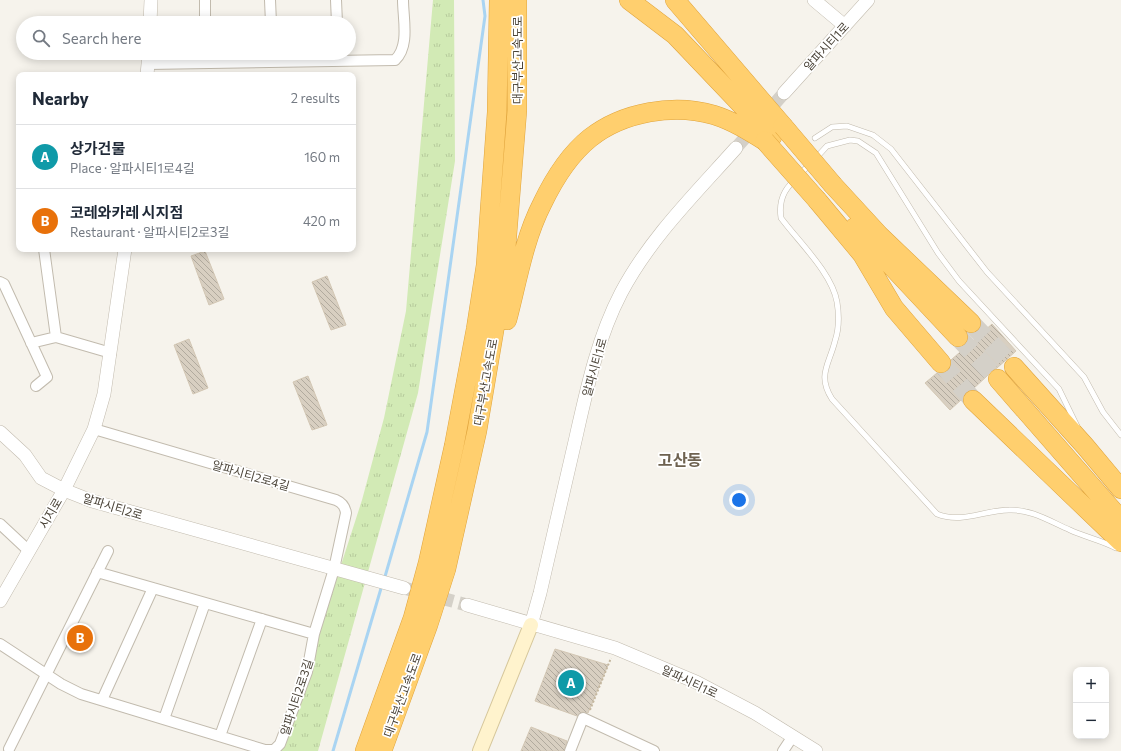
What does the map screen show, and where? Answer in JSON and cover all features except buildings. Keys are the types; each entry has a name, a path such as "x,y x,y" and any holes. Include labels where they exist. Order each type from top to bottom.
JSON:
{"highway":[{"name":"대구부산고속도로","path":"366,751 413,618 428,563 454,446 476,329 486,265 497,120 499,0"},
{"name":"대구부산고속도로","path":"382,751 446,569 477,431 504,272 517,111 517,0"},
{"path":"629,0 675,35 775,134"},
{"path":"649,0 681,26 825,193 958,337"},
{"path":"675,0 775,134"},
{"path":"477,431 536,216 560,174 589,139 602,130 634,117 651,112 681,110 715,116 744,128 775,134"},
{"path":"825,193 879,235 972,323"},
{"path":"825,193 894,308 941,363"},
{"path":"1014,367 1085,446 1121,489"},
{"path":"998,379 1121,520"},
{"path":"973,400 1121,542"}],"main road":[{"name":"알파시티1로","path":"480,751 531,625"}],"street":[{"path":"150,16 151,0"},
{"path":"205,0 205,16"},
{"path":"270,0 271,16"},
{"path":"336,0 337,16"},
{"path":"356,58 395,60 400,54 404,46 403,0"},
{"path":"814,0 845,26"},
{"name":"알파시티1로","path":"784,93 868,0"},
{"path":"148,64 187,60"},
{"name":"알파시티1로","path":"736,148 659,235 642,258 621,293 606,325 589,379 540,593 531,625 615,648 696,682 755,713 816,751"},
{"path":"44,252 56,337"},
{"path":"64,490 94,429 104,394 111,353 124,252"},
{"path":"0,282 4,284 47,377 36,386"},
{"path":"31,343 56,337 111,353"},
{"name":"알파시티2로4길","path":"94,429 342,503 346,513 334,569"},
{"name":"시지로","path":"0,432 25,455 40,478 64,490 0,602"},
{"name":"알파시티2로","path":"64,490 92,501 404,588"},
{"path":"0,524 29,551"},
{"path":"7,748 47,674 108,551"},
{"name":"알파시티2로3길","path":"0,644 81,694 265,750 274,750 280,744 307,672 314,634 334,569"},
{"path":"97,572 314,634"},
{"path":"102,700 153,588"},
{"path":"164,719 205,603"},
{"path":"467,605 531,625"},
{"path":"220,736 262,619"},
{"path":"570,751 583,718 654,751"},
{"path":"783,751 793,736"}],"lane":[{"path":"815,138 832,127 847,126 873,135 891,149 987,272 1084,377 1103,412 1121,435"},
{"path":"1085,446 1059,389 959,281 938,254 876,153 858,141 850,140 827,146 788,186 780,198 779,207 781,218 833,287 837,302 838,323 835,342 824,378 825,388 832,399 937,514 955,519 1010,510 1020,511 1039,516 1121,550"}],"path":[{"path":"583,718 586,719 615,648"}],"green space":[{"path":"433,0 454,0 455,161 418,393 318,751 281,751 362,500 384,418 406,311"}],"waterway":[{"path":"384,580 427,432 485,16 483,0"},
{"path":"333,751 382,585"}],"tunnel":[{"path":"736,148 784,93"},
{"path":"971,323 1014,367"},
{"path":"958,337 998,379"},
{"path":"941,363 973,400"},
{"path":"404,588 467,605"}],"place":[{"name":"코레와카레 시지점","path":"80,638"},
{"name":"상가건물","path":"571,683"}],"district":[{"name":"고산동","path":"680,459"}]}
